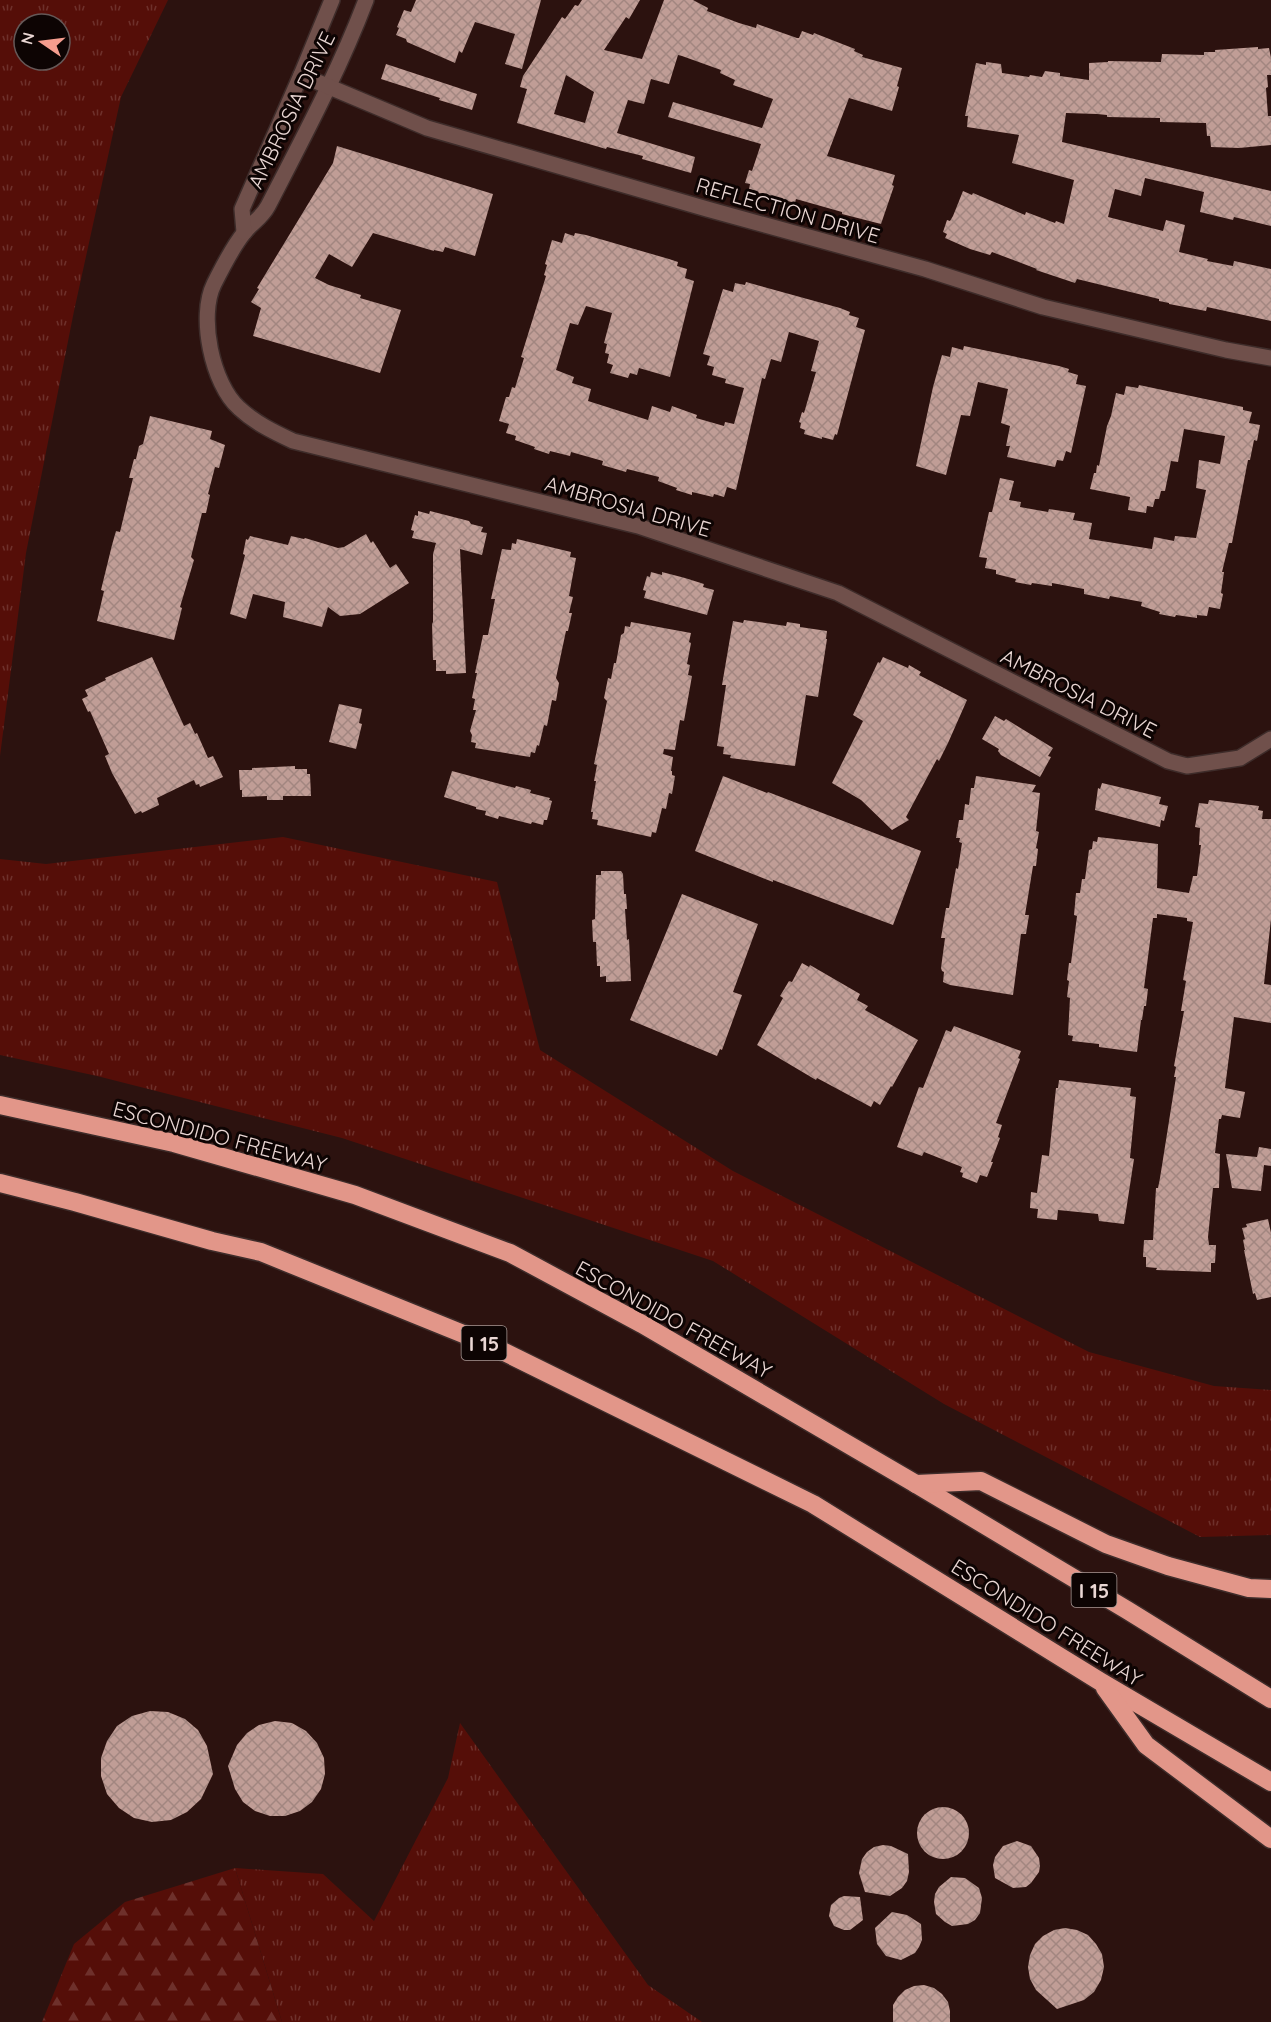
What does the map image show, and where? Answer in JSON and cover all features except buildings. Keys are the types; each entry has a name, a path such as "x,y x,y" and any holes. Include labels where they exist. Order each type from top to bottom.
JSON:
{"highway":[{"name":"ESCONDIDO FREEWAY","path":"0,1105 174,1143 344,1192 510,1253 642,1324 916,1484 1271,1699"},
{"name":"ESCONDIDO FREEWAY","path":"0,1183 212,1241 261,1252 488,1344 813,1504 1101,1682 1271,1782"},
{"path":"916,1484 981,1481 1106,1544 1168,1566 1249,1588 1271,1589"},
{"path":"1101,1682 1146,1745 1271,1839"}],"street":[{"name":"AMBROSIA DRIVE","path":"244,232 242,209 302,75 332,0"},
{"name":"AMBROSIA DRIVE","path":"366,0 329,87 263,216 244,232 213,287 207,318 210,350 221,382 238,407 270,430 293,441 638,526 837,593 1168,761 1187,766 1240,758 1271,738"},
{"name":"REFLECTION DRIVE","path":"302,75 427,128 925,269 1043,307 1226,351 1271,358"}],"green space":[{"path":"0,0 168,0 121,97 74,311 26,553 0,756"},
{"path":"283,837 497,882 540,1050 733,1171 1089,1352 1214,1386 1271,1390 1271,1535 1200,1537 944,1404 713,1261 342,1138 97,1076 0,1055 0,859 46,864"},
{"path":"460,1723 648,1985 702,2022 282,2022 235,1868 323,1874 374,1921 448,1778"},
{"path":"235,1868 282,2022 42,2022 74,1944 125,1902"}]}
